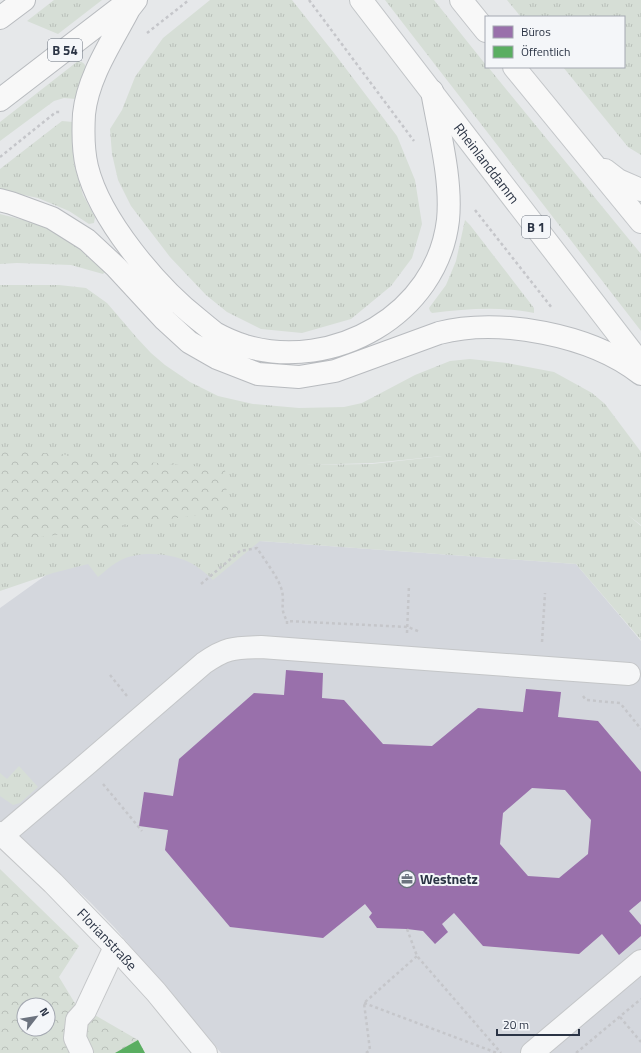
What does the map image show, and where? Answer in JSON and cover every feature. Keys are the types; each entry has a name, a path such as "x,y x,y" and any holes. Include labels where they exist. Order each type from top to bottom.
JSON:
{"main road":[{"name":"B 54","path":"0,100 130,0"},
{"path":"136,0 129,9 98,69 90,90 84,113 84,137 87,167 101,203 122,237 159,282 185,309 216,333 245,346 273,352 309,352 344,343 378,328 405,307 428,280 444,240 449,205 446,173 432,91"},
{"name":"Rheinlanddamm","path":"361,0 641,364"},
{"path":"461,0 485,31"},
{"path":"515,68 641,222"},
{"path":"577,145 597,164 618,180 641,190"},
{"path":"0,200 52,218 87,240 116,267 165,320 189,342 217,358 258,374 299,377 335,371 420,339 454,329 496,326 551,335 580,342 607,352 628,363 641,374"}],"street":[{"path":"1,834 88,763 204,663 218,653 234,648 261,647 629,674"},
{"name":"Florianstraße","path":"1,834 53,883 115,947 156,992 206,1053"},
{"path":"82,1053 75,1038 77,1020 86,1011 115,947"},
{"path":"532,1053 641,961"}],"path":[{"path":"144,34 190,0"},
{"path":"309,0 416,142"},
{"path":"0,157 56,112"},
{"path":"449,205 474,208 552,307 551,335"},
{"path":"201,584 240,551 257,548 277,580 282,592 283,614 287,621"},
{"path":"406,658 409,585"},
{"path":"542,644 544,593"},
{"path":"103,784 142,831"},
{"path":"407,929 417,956 501,1053"},
{"path":"364,1003 417,956"},
{"path":"576,1053 641,999"},
{"path":"364,1003 370,1050 366,1053"},
{"path":"364,1003 497,1053"},
{"path":"620,1017 641,1042"}],"shaded area":[{"path":"260,541 576,564 641,641 641,1053 221,1053 115,928 90,902 15,833 0,822 0,608 88,545"}],"green space":[{"path":"54,0 102,0 58,34 27,21"},
{"path":"210,0 292,0 397,136 415,180 422,224 412,258 391,286 351,319 302,333 261,329 227,312 206,295 170,257 131,206 118,180 112,154 110,129 122,110 135,77 163,38"},
{"path":"385,0 434,0 485,64 485,68 489,68 641,254 641,331"},
{"path":"507,0 641,0 641,155 628,147 564,68 625,68 625,16 520,16"},
{"path":"78,61 84,63 86,69 76,99 64,98 54,101 0,141 0,122"},
{"path":"62,121 73,122 74,164 83,195 95,217 94,223 89,224 69,211 38,198 0,190 0,169"},
{"path":"0,214 40,224 75,245 105,272 103,274 71,265 17,263 0,264"},
{"path":"465,220 534,308 534,313 508,309 470,309 432,313 430,311 429,308 446,285 456,261"},
{"path":"0,285 59,285 86,288 107,303 151,353 165,365 190,382 218,396 253,404 299,408 344,407 362,403 415,375 450,361 470,359 507,363 554,372 592,393 605,404 641,452 641,525 628,515 641,526 641,640 576,564 260,541 213,580 196,566 179,558 159,554 149,554 129,557 121,560 98,577 88,564 53,573 0,591","holes":["442,456 372,464 305,465 373,463"]},
{"path":"0,449 225,469 228,511 19,540 0,544"},
{"path":"19,766 38,787 20,803 13,805 0,796 0,773 7,779"},
{"path":"0,869 79,946 59,977 76,1005 138,1040 145,1053 0,1053"}],"building: Büros":[{"path":"286,670 323,673 322,698 344,700 383,744 432,746 478,708 523,712 526,689 561,692 558,717 598,721 641,772 641,901 629,911 641,925 641,936 619,955 602,934 579,954 483,946 454,913 442,924 448,932 435,944 423,931 377,928 369,917 372,913 365,904 323,938 230,927 165,850 168,830 139,826 144,792 173,796 179,759 254,693 284,695","holes":["532,788 565,790 591,820 588,854 559,878 528,876 500,844 503,813"]}],"building: Öffentlich":[{"path":"138,1040 145,1053 115,1053"}],"place":[{"name":"Westnetz","path":"407,879"}]}
